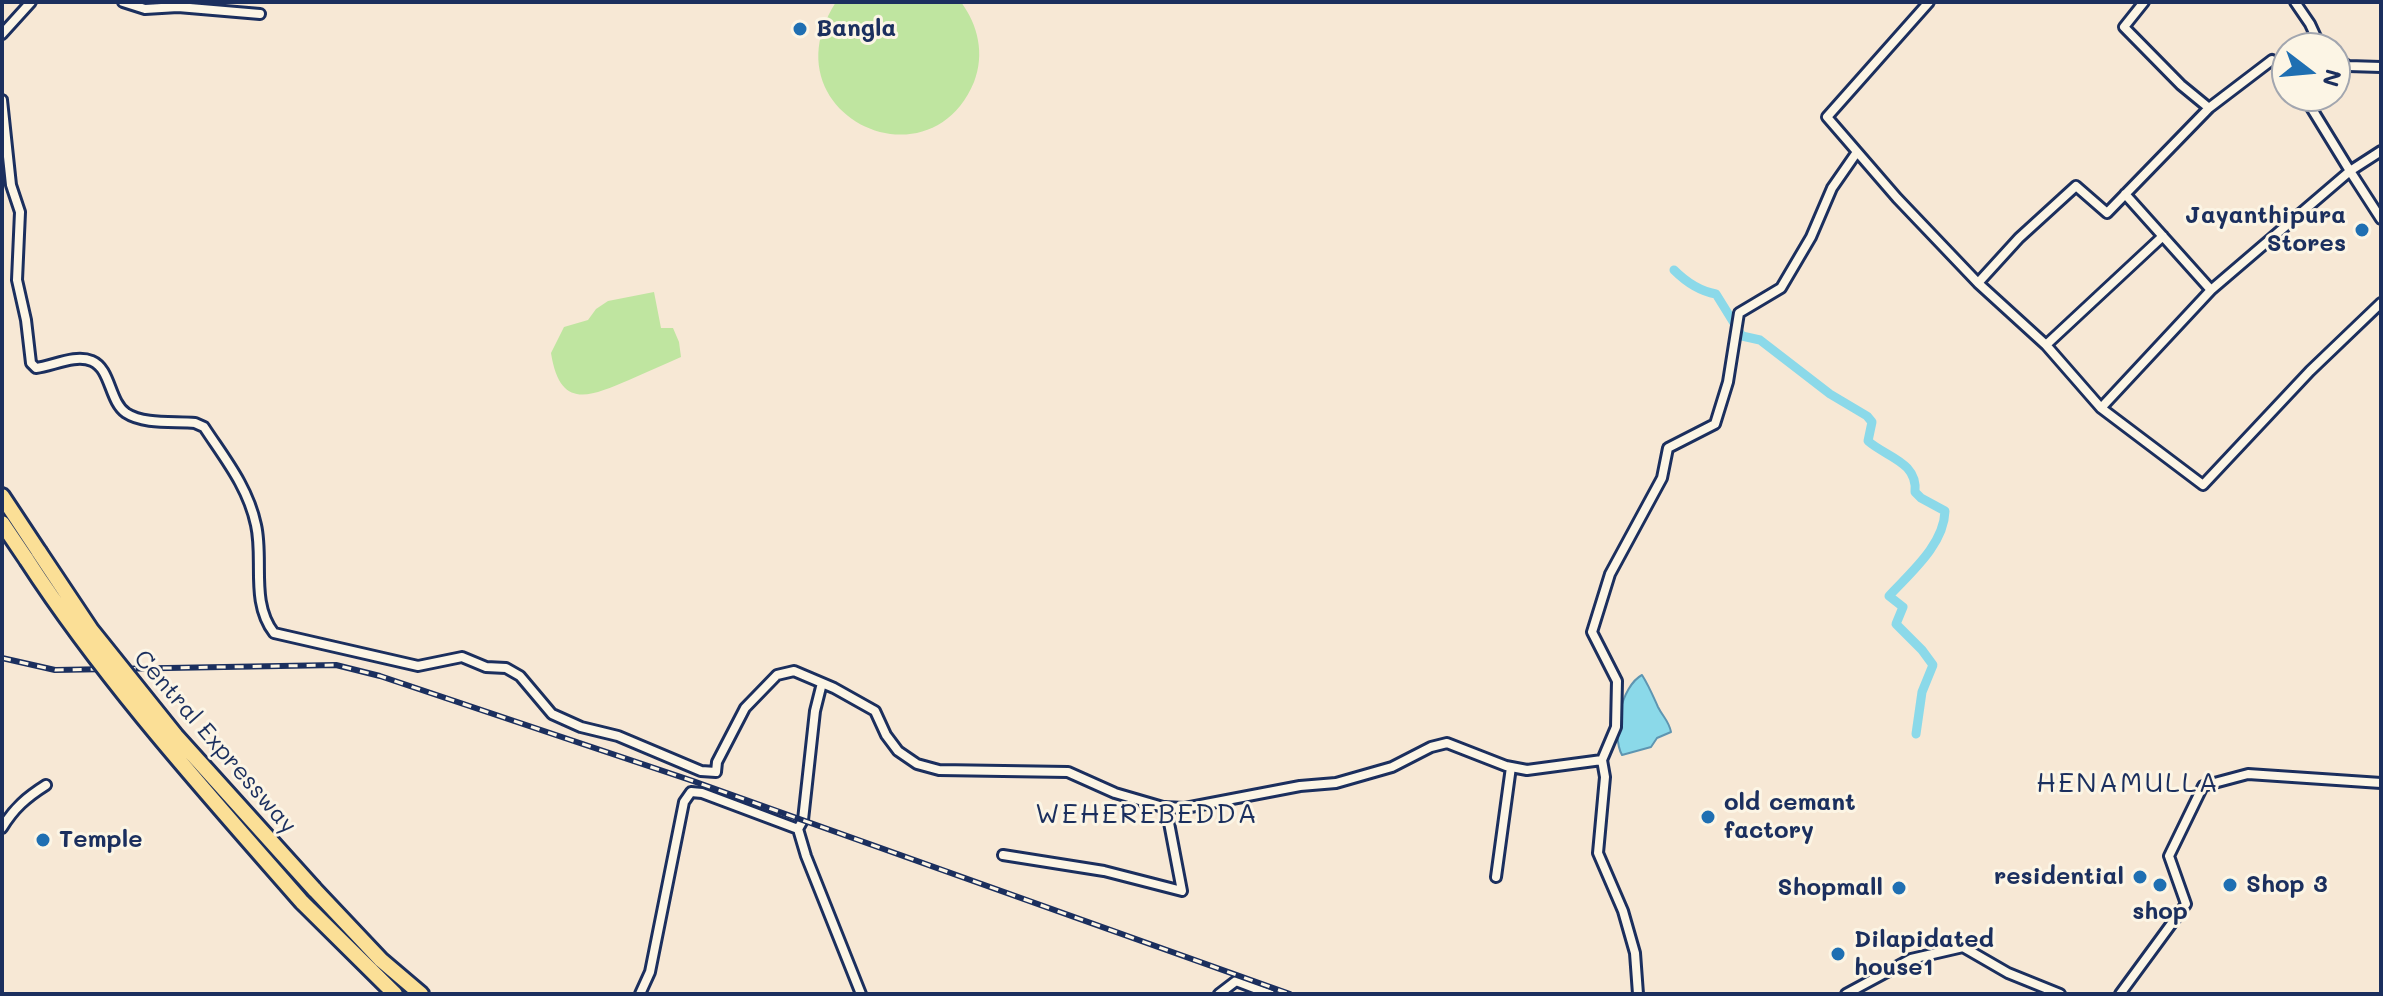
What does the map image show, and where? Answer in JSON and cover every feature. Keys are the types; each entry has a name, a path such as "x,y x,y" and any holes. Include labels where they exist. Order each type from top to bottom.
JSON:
{"highway":[{"name":"Central Expressway","path":"2,496 56,605 146,722 302,902 395,994"},
{"name":"Central Expressway","path":"2,523 33,556 176,736 381,960 421,994"}],"street":[{"path":"2,34 31,2"},
{"path":"123,2 145,9 178,7 260,14"},
{"path":"1929,2 1827,117 1978,283 2046,345 2101,408 2203,485 2310,371 2381,303"},
{"path":"2144,2 2124,27 2181,85 2209,108"},
{"path":"2295,2 2314,32"},
{"path":"1978,283 2019,238 2076,186 2107,213 2209,108 2271,61"},
{"path":"2351,66 2381,67"},
{"path":"2,100 13,192 20,212 17,280 31,363 36,368 80,359 95,362 116,403 125,413 139,419 195,423 204,427 244,486 257,528 257,582 269,627 274,633 418,666 462,657 486,667 506,668 520,676 552,714 581,727 618,736 701,771 716,772 717,762 745,708 777,675 794,671 875,711 886,735 898,751 917,764 939,770 1068,772 1115,793 1166,807 1185,808 1300,786 1336,783 1392,767 1431,747 1447,743 1527,770 1602,760"},
{"path":"2314,112 2381,219"},
{"path":"2101,408 2211,290 2350,171 2381,151"},
{"path":"1638,994 1635,953 1623,911 1598,853 1605,777 1602,760 1616,727 1617,681 1592,632 1610,574 1662,478 1668,448 1715,424 1728,382 1739,313 1781,288 1811,237 1832,188 1857,152"},
{"path":"2,190 13,192"},
{"path":"2125,194 2211,290"},
{"path":"2046,345 2163,236"},
{"path":"822,683 815,711 803,820 798,829 861,994"},
{"path":"1496,877 1511,767"},
{"path":"2120,994 2186,904 2169,856 2203,786 2248,774 2381,783"},
{"path":"2,828 11,813 27,797 46,785"},
{"path":"640,994 650,972 684,802 691,792 702,793 798,829"},
{"path":"1003,855 1104,871 1182,891 1166,807"},
{"path":"1846,994 1911,959 1963,947 2008,973 2060,994"},
{"path":"1219,994 1236,981 1270,994"}],"green space":[{"path":"836,2 961,2 972,20 978,40 979,61 974,82 952,115 923,131 891,134 861,124 836,105 821,76 820,42"},
{"path":"654,292 661,328 673,328 681,357 589,394 569,391 561,384 551,353 564,327 588,320 596,309 608,301"}],"water":[{"path":"1642,675 1671,732 1657,738 1651,747 1622,755 1618,736 1620,712 1628,689"}],"waterway":[{"path":"1674,270 1693,285 1716,294 1742,336 1760,340 1830,394 1867,416 1872,422 1868,441 1906,467 1915,482 1915,492 1921,498 1945,511 1939,535 1932,547 1889,596 1903,607 1896,624 1933,665 1922,692 1916,734"}],"railway":[{"path":"2,658 55,670 336,665 380,676 693,781 1290,994"}],"place":[{"name":"Bangla","path":"800,29"},
{"name":"Jayanthipura Stores","path":"2362,230"},
{"name":"old cemant factory","path":"1708,817"},
{"name":"Temple","path":"43,840"},
{"name":"residential","path":"2140,877"},
{"name":"shop","path":"2160,885"},
{"name":"Shop 3","path":"2230,885"},
{"name":"Shopmall","path":"1899,888"},
{"name":"Dilapidated house1","path":"1838,954"}],"district":[{"name":"HENAMULLA","path":"2128,783"},
{"name":"WEHEREBEDDA","path":"1147,814"}]}
